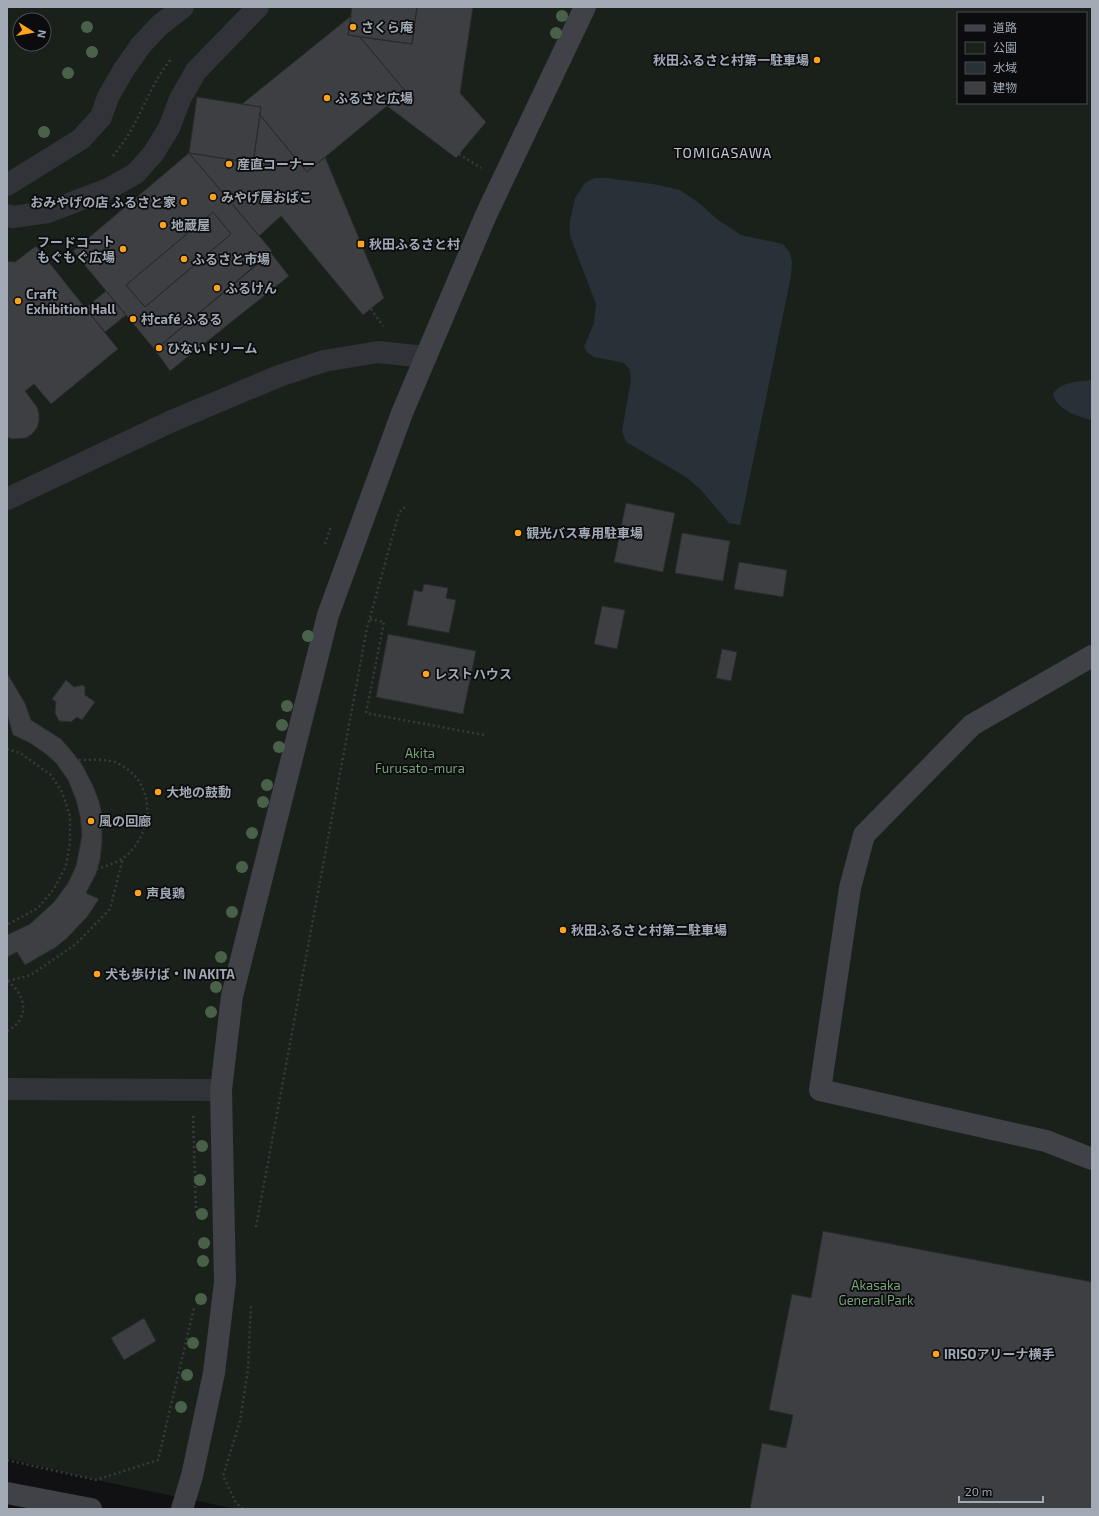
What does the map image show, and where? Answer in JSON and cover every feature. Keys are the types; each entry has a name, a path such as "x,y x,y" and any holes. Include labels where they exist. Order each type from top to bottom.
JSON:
{"street":[{"path":"7,185 81,140 101,117 108,97 122,71 141,45 160,25 183,7"},
{"path":"182,1509 192,1476 214,1373 225,1282 221,1090 232,996 328,615 402,413 486,215 585,7"},
{"path":"7,215 13,216 48,212 108,189 135,174 153,154 169,128 180,99 196,71 256,8"},
{"path":"7,499 172,421 279,376 324,361 378,352 426,357"},
{"path":"1092,656 972,725 864,835 850,888 820,1090 1046,1141 1092,1159"},
{"path":"7,1089 221,1090"},
{"path":"7,1493 91,1509"}],"path":[{"path":"460,154 484,171"},
{"path":"256,1227 370,619 399,513 407,505"},
{"path":"370,619 384,622 366,714 484,735"},
{"path":"7,749 20,753 34,761 51,775 62,792 70,816 70,843 66,866 54,889 38,908 7,925"},
{"path":"79,760 97,759 119,764 131,772 141,784 147,796 146,824 140,838 131,851 123,857 113,864 97,869"},
{"path":"7,981 30,975 76,944 110,909 123,857"},
{"path":"7,981 15,986 23,1001 21,1018 16,1025 7,1031"},
{"path":"193,1114 196,1215"},
{"path":"7,1460 96,1480 158,1460 196,1302"},
{"path":"244,1509 236,1503 223,1476 240,1421 248,1369 251,1305"}],"green space":[{"name":"Akita Furusato-mura","path":"7,7 1092,7 1092,1509 236,1509 96,1480 7,1458"}],"water":[{"path":"594,178 606,178 653,184 680,190 699,203 717,219 741,235 783,244 790,253 792,262 791,276 740,525 729,523 701,490 686,477 626,442 622,431 631,380 630,370 624,363 594,357 587,352 584,347 594,323 596,304 570,236 570,221 575,198 585,183"},
{"path":"1092,380 1092,420 1068,412 1055,400 1053,394 1065,384"}],"building":[{"path":"352,7 417,7 412,44 348,35"},
{"path":"417,7 473,7 460,93 486,122 456,158 387,106 405,91 360,37 412,44"},
{"path":"351,16 348,35 360,37 405,91 307,172 260,115 261,107 242,104"},
{"path":"197,97 261,107 253,163 189,153"},
{"path":"260,115 307,172 325,157 384,298 363,315 281,216 259,236 189,153 253,163"},
{"path":"189,153 272,251 155,350 73,251"},
{"path":"213,212 231,234 145,307 126,285"},
{"path":"213,212 231,234 145,307 126,285"},
{"path":"36,246 118,349 51,404 34,384 25,391 37,407 39,421 37,428 26,438 12,439 7,437 7,261 15,262"},
{"path":"271,253 289,276 170,371 155,350"},
{"path":"106,291 126,315 105,332 85,308"},
{"path":"626,503 675,513 663,572 614,562"},
{"path":"682,533 730,541 723,581 675,573"},
{"path":"739,562 787,570 783,597 734,589"},
{"path":"424,584 448,588 446,598 456,600 449,633 407,625 414,590 422,592"},
{"path":"602,606 625,610 617,649 594,644"},
{"name":"レストハウス","path":"388,634 476,651 463,714 376,697"},
{"path":"722,649 737,652 731,681 716,678"},
{"name":"風の回廊","path":"7,673 25,703 31,720 61,739 83,766 94,788 102,815 102,844 100,860 96,874 86,893 99,899 87,917 67,938 56,947 25,965 17,952 7,957 7,935 30,924 54,902 68,883 76,866 82,835 80,816 76,800 68,780 56,763 46,754 30,743 13,735 7,714"},
{"path":"66,680 74,687 83,685 85,687 85,695 95,702 82,720 77,717 71,722 59,721 55,713 56,702 52,699"},
{"name":"IRISOアリーナ横手","path":"823,1231 1092,1282 1092,1509 750,1509 762,1443 786,1448 793,1415 769,1410 792,1294 811,1298"},
{"path":"144,1318 156,1341 124,1360 111,1338"}],"place":[{"name":"さくら庵","path":"353,27"},
{"name":"秋田ふるさと村第一駐車場","path":"817,60"},
{"name":"ふるさと広場","path":"327,98"},
{"name":"産直コーナー","path":"229,164"},
{"name":"みやげ屋おばこ","path":"213,197"},
{"name":"おみやげの店 ふるさと家","path":"184,202"},
{"name":"地蔵屋","path":"163,225"},
{"name":"秋田ふるさと村","path":"361,244"},
{"name":"フードコート もぐもぐ広場","path":"123,249"},
{"name":"ふるさと市場","path":"184,259"},
{"name":"ふるけん","path":"217,288"},
{"name":"Craft Exhibition Hall","path":"18,301"},
{"name":"村café ふるる","path":"133,319"},
{"name":"ひないドリーム","path":"159,348"},
{"name":"観光バス専用駐車場","path":"518,533"},
{"name":"レストハウス","path":"426,674"},
{"name":"大地の鼓動","path":"158,792"},
{"name":"風の回廊","path":"91,821"},
{"name":"声良鶏","path":"138,893"},
{"name":"秋田ふるさと村第二駐車場","path":"563,930"},
{"name":"犬も歩けば・IN AKITA","path":"97,974"},
{"name":"IRISOアリーナ横手","path":"936,1354"}],"district":[{"name":"TOMIGASAWA","path":"723,152"}],"park label":[{"name":"Akasaka General Park","path":"876,1292"}]}
